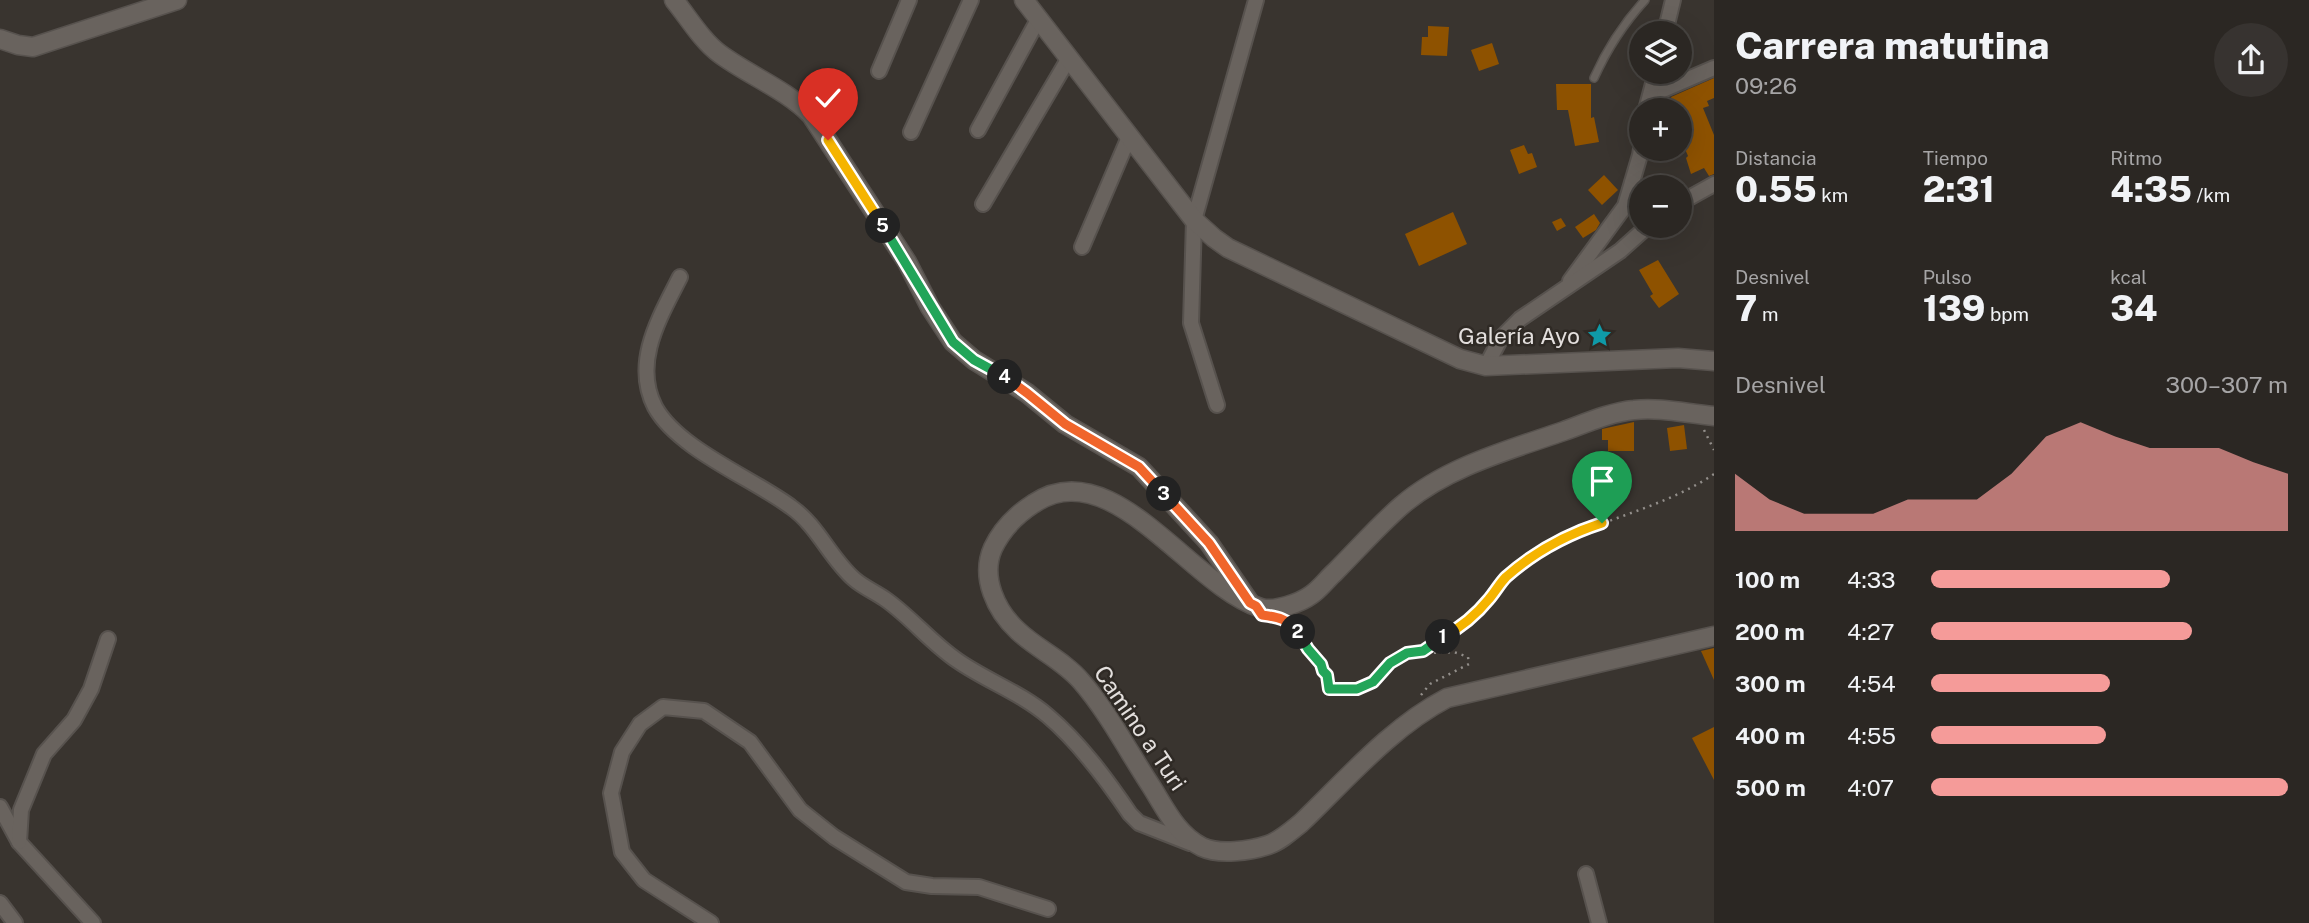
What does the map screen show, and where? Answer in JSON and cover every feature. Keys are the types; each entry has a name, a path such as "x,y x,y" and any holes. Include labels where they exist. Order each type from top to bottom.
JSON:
{"street":[{"path":"0,39 18,46 33,47 177,0"},
{"path":"674,0 717,52 743,70 794,98 811,115 906,262 930,307 953,342 974,360 1027,393 1065,424 1139,467 1209,543 1250,603"},
{"path":"879,71 909,0"},
{"path":"911,132 971,0"},
{"path":"1217,405 1191,323 1194,220 1256,0"},
{"path":"1668,21 1673,0"},
{"path":"1032,7 1194,220 1228,248 1460,359 1486,366 1665,358 1714,361"},
{"path":"978,130 1032,7"},
{"path":"984,204 1069,58"},
{"path":"1651,95 1714,68"},
{"path":"1650,98 1653,84"},
{"path":"1082,247 1129,137"},
{"path":"1563,290 1625,206 1638,161"},
{"path":"1692,196 1714,184"},
{"path":"1486,366 1501,338 1520,319 1620,251 1635,238"},
{"path":"680,277 651,335 648,354 650,390 655,407 670,428 792,507 808,522 855,580 885,599 957,661 1027,700 1047,715 1067,734 1139,823 1201,847 1232,851 1268,845 1287,834 1425,709 1447,698 1714,635"},
{"name":"Camino a Turi","path":"1201,847 1179,830 1096,699 1078,677 1017,631 992,593 988,571 991,552 1002,531 1020,513 1041,499 1062,491 1083,491 1109,500 1130,513 1224,589 1264,609 1285,606 1311,596 1402,505 1434,482 1496,454 1632,410 1714,416"},
{"path":"19,842 21,810 44,754 74,720 86,699 108,639"},
{"path":"711,923 644,880 622,852 611,793 622,752 640,724 663,707 704,711 750,742 800,810 834,837 906,882 932,886 979,887 1048,909"},
{"path":"0,807 19,842 93,923"},
{"path":"1586,874 1600,923"},
{"path":"0,903 15,923"}],"lane":[{"path":"1594,78 1609,47 1629,17 1645,0"}],"path":[{"path":"1423,651 1474,616 1504,579 1530,559 1588,528 1694,488 1714,474"},
{"path":"1277,617 1290,622 1305,640 1308,649 1327,675 1329,689 1357,689 1373,682 1384,668 1407,653 1454,652 1468,657 1469,664 1430,684 1416,701"}],"building":[{"path":"1428,26 1449,27 1447,56 1421,55 1422,37 1428,37"},
{"path":"1492,43 1499,64 1479,71 1471,50"},
{"path":"1714,78 1714,98 1707,101 1709,106 1703,108 1714,135 1714,174 1709,176 1704,168 1691,174 1687,161 1692,161 1692,98 1671,97"},
{"path":"1556,84 1591,84 1591,118 1594,117 1599,142 1575,146 1568,110 1557,110"},
{"path":"1524,145 1528,154 1532,153 1537,167 1519,174 1510,150"},
{"path":"1604,175 1618,190 1602,205 1588,190"},
{"path":"1453,212 1467,244 1419,266 1405,234"},
{"path":"1594,214 1600,223 1596,230 1583,238 1575,227"},
{"path":"1561,218 1566,226 1557,231 1552,222"},
{"path":"1658,260 1679,294 1659,308 1650,296 1653,294 1639,270"},
{"path":"1634,422 1634,451 1608,451 1608,440 1602,440 1602,429"},
{"path":"1684,425 1687,449 1670,451 1667,428"},
{"path":"1714,648 1714,680 1701,651"},
{"path":"1714,727 1714,780 1692,738"}],"place":[{"name":"Galería Ayo","path":"1600,336"}],"route":[{"path":"828,140 906,262 930,307 953,342 974,360 1027,393 1065,424 1139,467 1209,543 1250,603 1256,606 1262,615 1290,622 1321,664 1327,675 1329,689 1357,689 1373,682 1390,663 1407,653 1423,651 1457,630 1474,616 1504,579 1530,559 1602,523"}]}
